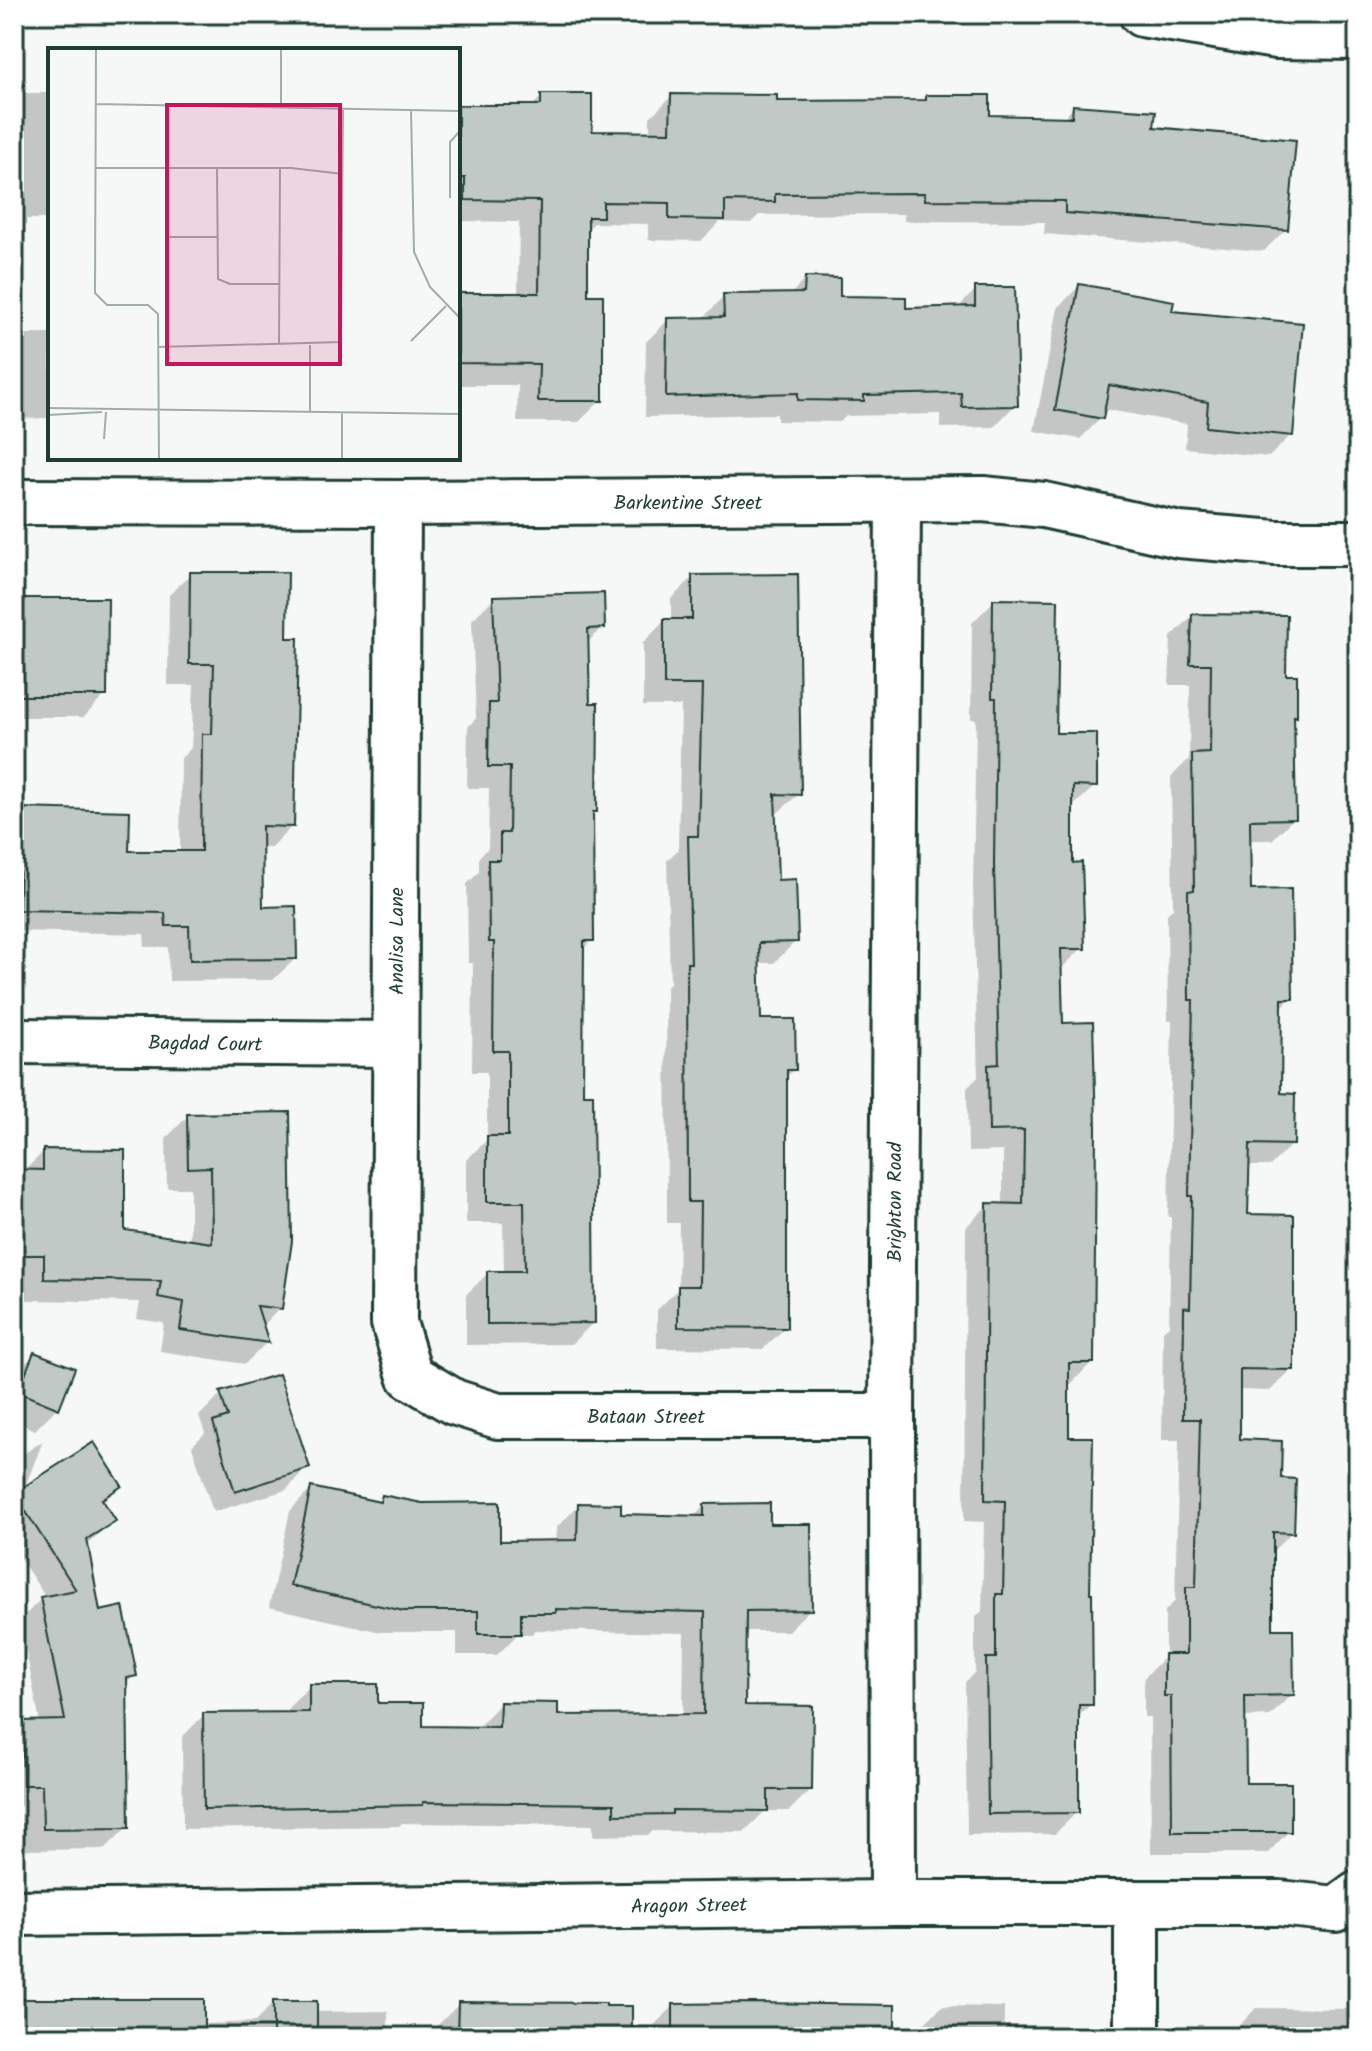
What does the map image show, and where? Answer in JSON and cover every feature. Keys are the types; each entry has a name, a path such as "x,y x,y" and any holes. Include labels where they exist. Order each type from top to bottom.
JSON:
{"street":[{"path":"1142,14 1276,36 1358,37"},
{"name":"Barkentine Street","path":"14,502 983,499 1044,505 1179,535 1276,543 1358,543"},
{"name":"Brighton Road","path":"893,1903 892,1416 898,501"},
{"name":"Analisa Lane","path":"398,503 394,1323 410,1376"},
{"name":"Bagdad Court","path":"14,1041 395,1044"},
{"name":"Bataan Street","path":"410,1376 454,1402 498,1416 892,1416"},
{"name":"Aragon Street","path":"14,1913 893,1903 1279,1903 1336,1909 1358,1893"},
{"path":"1137,1903 1137,2037"}],"building":[{"path":"541,94 592,94 592,131 670,132 671,94 777,95 777,101 926,100 926,95 990,95 990,115 1072,117 1073,105 1156,111 1154,127 1296,140 1288,230 1065,213 1065,201 925,200 925,193 775,194 775,202 725,201 725,220 669,219 669,203 603,202 603,217 588,217 588,295 603,295 603,401 538,401 539,364 460,363 460,293 539,293 540,201 465,200 465,178 460,178 460,105 541,105"},
{"path":"805,277 840,278 840,296 906,297 906,308 975,306 975,287 1015,287 1018,406 962,407 961,393 864,395 864,401 798,400 798,393 666,397 667,318 724,317 723,294 804,293"},
{"path":"1079,284 1174,301 1172,311 1303,323 1293,436 1206,427 1208,402 1109,385 1103,419 1055,410"},
{"path":"190,572 288,572 287,638 298,638 294,827 262,826 263,907 296,906 297,959 190,960 189,926 166,926 165,913 19,910 21,808 130,811 129,851 201,851 202,734 212,734 214,664 189,664"},
{"path":"798,574 801,795 775,794 778,880 796,879 798,942 759,943 761,1019 795,1019 796,1070 787,1070 787,1328 678,1327 678,1286 699,1286 700,1202 688,1202 687,963 691,963 688,836 698,836 702,685 664,685 664,619 692,619 692,575"},
{"path":"604,593 605,628 588,629 590,703 598,703 597,812 593,812 594,941 584,941 583,1094 593,1094 595,1323 487,1324 487,1271 525,1271 524,1202 487,1202 487,1136 508,1136 508,1051 493,1051 494,942 489,942 488,860 500,860 500,833 509,833 510,767 488,767 489,703 497,703 493,596"},
{"path":"14,598 108,598 107,696 14,696"},
{"path":"993,599 1058,600 1056,733 1097,733 1097,787 1073,786 1073,863 1082,862 1085,949 1061,949 1063,1023 1093,1022 1096,1128 1094,1363 1069,1363 1069,1437 1093,1437 1090,1593 1093,1705 1079,1705 1079,1813 988,1814 986,1658 996,1658 996,1594 1003,1594 1005,1501 985,1500 987,1203 1023,1204 1024,1130 989,1131 988,1065 999,1064 994,864 996,698 992,698"},
{"path":"1192,614 1287,615 1286,675 1297,675 1297,717 1294,716 1296,819 1250,820 1251,890 1291,889 1293,999 1282,999 1281,1093 1295,1094 1294,1145 1250,1144 1248,1214 1294,1215 1294,1370 1240,1369 1240,1439 1282,1441 1281,1478 1296,1479 1294,1533 1273,1532 1273,1629 1293,1629 1294,1695 1245,1696 1246,1783 1291,1783 1291,1832 1172,1832 1171,1696 1164,1696 1164,1654 1186,1654 1186,1587 1196,1587 1200,1419 1183,1419 1184,1307 1190,1308 1192,1196 1189,1196 1193,1000 1189,1000 1188,891 1194,890 1192,754 1210,753 1211,664 1190,664"},
{"path":"290,1112 292,1241 282,1309 257,1306 269,1343 180,1330 184,1302 158,1297 161,1281 44,1279 44,1255 14,1255 14,1169 43,1170 43,1149 125,1150 125,1230 212,1243 211,1167 188,1168 187,1114"},
{"path":"34,1352 75,1368 59,1409 18,1392"},
{"path":"279,1374 310,1468 235,1492 213,1422 228,1417 220,1392"},
{"path":"94,1442 122,1486 102,1499 116,1521 87,1539 100,1611 123,1606 137,1676 127,1678 129,1828 43,1829 42,1785 23,1785 22,1721 65,1720 40,1597 76,1590 14,1493"},
{"path":"311,1487 380,1502 382,1495 422,1503 500,1502 500,1541 577,1540 578,1503 621,1504 621,1514 704,1516 704,1504 770,1503 770,1524 811,1524 812,1610 746,1611 745,1705 813,1706 812,1790 768,1790 768,1811 672,1810 672,1814 614,1815 614,1804 423,1802 423,1805 204,1809 203,1713 309,1712 309,1684 378,1684 378,1703 423,1703 423,1726 499,1727 500,1702 558,1703 558,1715 704,1714 705,1612 556,1609 556,1613 521,1613 521,1634 478,1634 478,1611 404,1611 290,1586"},
{"path":"14,1999 204,1999 204,2037 14,2037"},
{"path":"273,2001 317,2001 317,2037 273,2037"},
{"path":"458,2002 606,2003 606,2006 632,2006 632,2037 457,2037"},
{"path":"673,2004 895,2005 895,2037 673,2037"}]}
